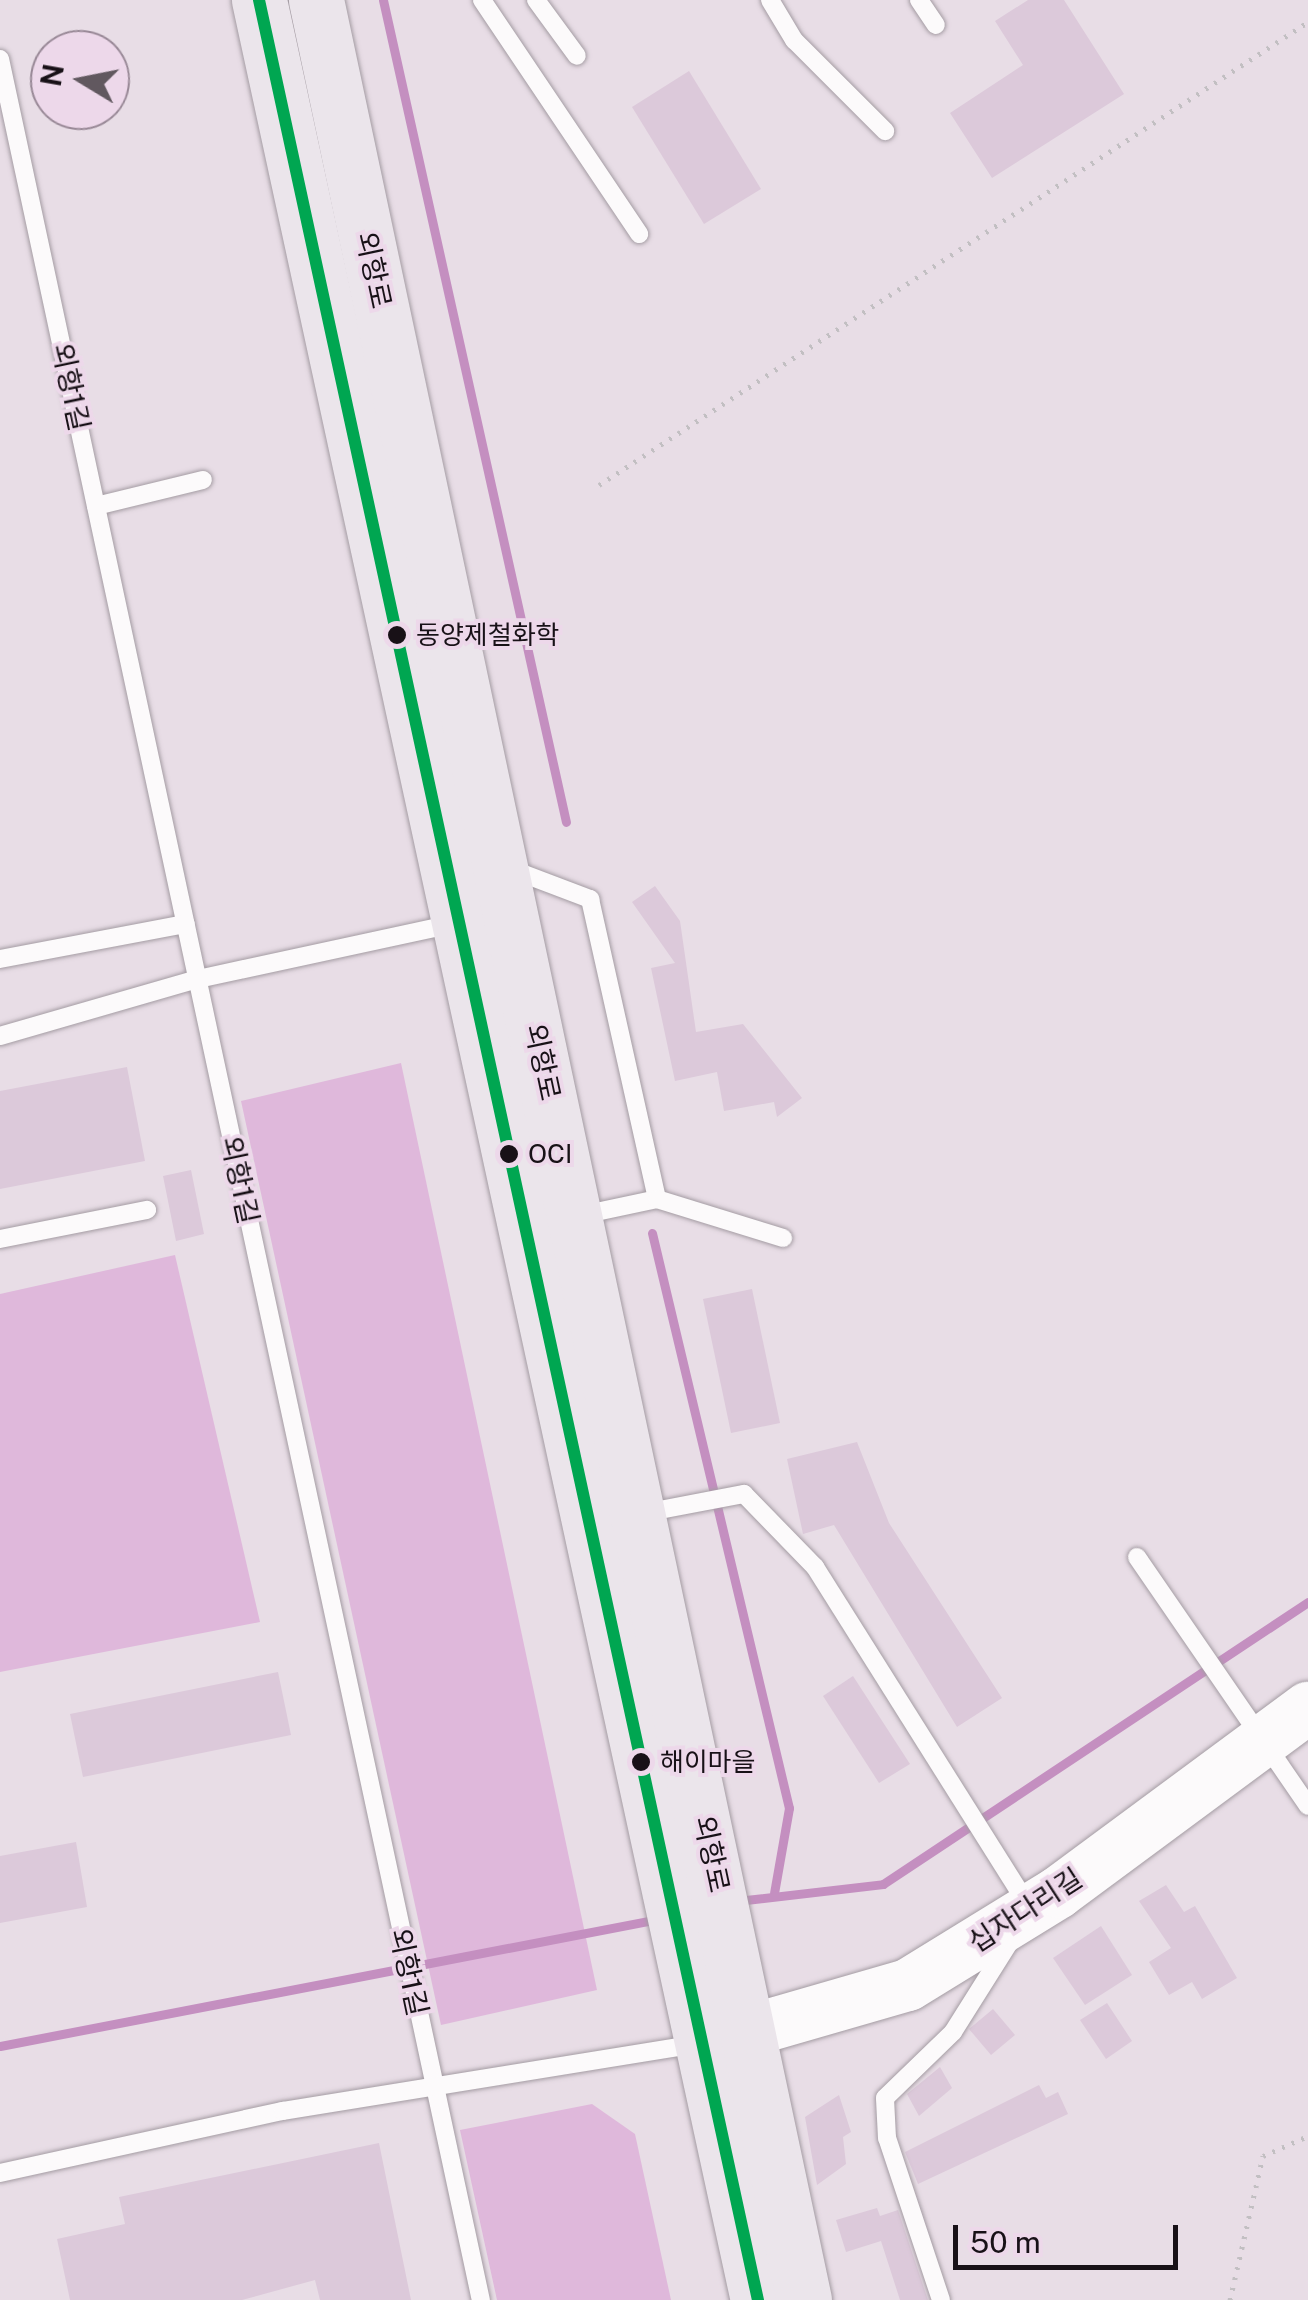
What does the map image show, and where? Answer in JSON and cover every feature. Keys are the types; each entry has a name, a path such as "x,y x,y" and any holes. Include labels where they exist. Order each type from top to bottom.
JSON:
{"main road":[{"name":"외항로","path":"259,0 458,923 692,1870 729,2038 804,2300"},
{"name":"외항로","path":"316,0 576,1216 664,1507 692,1870"},
{"name":"외항로","path":"729,2038 758,2300"}],"street":[{"name":"십자다리길","path":"729,2038 908,1985 1031,1910 1264,1736 1308,1708"}],"lane":[{"path":"482,0 639,234"},
{"path":"536,0 577,56"},
{"path":"770,0 794,40 885,131"},
{"path":"919,0 936,25"},
{"name":"외항1길","path":"0,59 481,2300"},
{"path":"96,506 203,480"},
{"path":"501,865 590,900 657,1198"},
{"path":"0,1036 198,980 458,923"},
{"path":"0,959 186,924"},
{"path":"576,1216 657,1198 783,1238"},
{"path":"0,1239 147,1210"},
{"path":"664,1507 744,1494 814,1567 1031,1910 952,2032 885,2098 887,2138 940,2300"},
{"path":"1137,1557 1264,1736 1308,1806"},
{"path":"0,2173 282,2111 436,2090 729,2038"}],"path":[{"path":"599,485 1308,22"},
{"path":"1230,2300 1263,2156 1308,2136"}],"shaded area":[{"path":"401,1063 597,1990 441,2025 241,1101"},
{"path":"175,1255 260,1622 0,1672 0,1294"},
{"path":"592,2104 635,2134 671,2300 497,2300 460,2130"}],"building":[{"path":"1028,0 1064,0 1124,94 992,178 950,113 1023,65 995,21"},
{"path":"689,71 761,189 704,224 632,107"},
{"path":"655,886 680,921 696,1032 743,1024 802,1098 777,1117 774,1102 724,1111 717,1072 675,1081 651,968 675,963 632,902"},
{"path":"127,1067 145,1161 0,1189 0,1091"},
{"path":"191,1170 204,1234 176,1241 163,1176"},
{"path":"752,1289 780,1423 731,1433 703,1299"},
{"path":"857,1442 889,1523 1002,1698 957,1727 834,1525 803,1534 787,1459"},
{"path":"278,1672 291,1735 83,1777 70,1714"},
{"path":"853,1676 910,1764 879,1783 823,1696"},
{"path":"76,1842 87,1907 0,1923 0,1856"},
{"path":"1166,1885 1184,1912 1195,1906 1237,1978 1202,1999 1192,1982 1169,1995 1149,1962 1171,1948 1139,1901"},
{"path":"1101,1926 1132,1975 1085,2005 1053,1958"},
{"path":"1107,2003 1132,2041 1106,2059 1080,2020"},
{"path":"993,2009 1015,2035 991,2055 969,2029"},
{"path":"940,2067 952,2088 919,2116 907,2094"},
{"path":"1039,2085 1046,2098 1058,2092 1068,2114 918,2184 905,2152"},
{"path":"839,2095 851,2132 843,2137 846,2164 817,2185 805,2117"},
{"path":"379,2143 411,2300 320,2300 315,2280 242,2300 70,2300 57,2239 125,2224 119,2197"},
{"path":"877,2208 880,2216 898,2210 928,2300 900,2300 881,2241 846,2252 836,2220"}],"waterway":[{"path":"383,0 566,822"},
{"path":"652,1233 789,1808 774,1893"},
{"path":"737,1901 883,1884 1308,1602"},
{"path":"0,2046 658,1919"}],"transit line":[{"path":"259,0 758,2300"}],"place":[{"name":"동양제철화학","path":"397,635"},
{"name":"OCI","path":"509,1154"},
{"name":"해이마을","path":"641,1762"}]}
